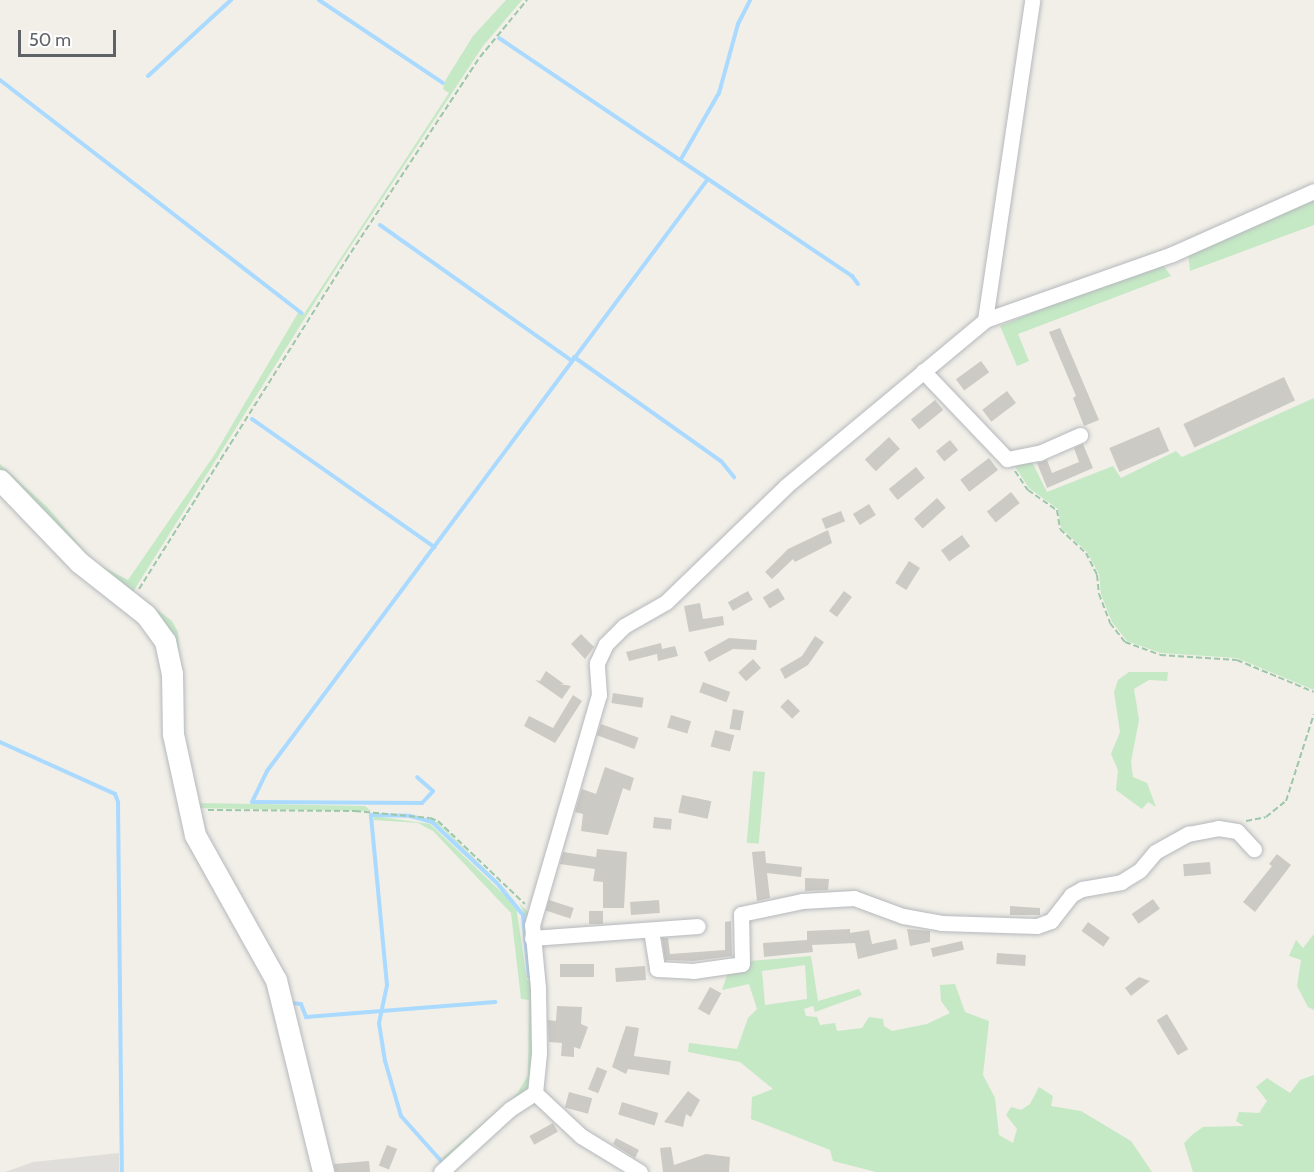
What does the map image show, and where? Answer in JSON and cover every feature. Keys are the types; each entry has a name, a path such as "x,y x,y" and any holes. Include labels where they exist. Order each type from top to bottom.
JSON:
{"street":[{"path":"985,320 1032,0"},
{"path":"535,1094 539,1010 532,938 534,915 599,695 597,663 606,644 624,626 666,602 786,486 985,320 1172,254 1314,190"},
{"path":"923,370 1007,459 1039,453 1080,435"},
{"path":"0,480 80,563 131,601 157,628 170,657 173,734 195,835 254,937 284,1003 294,1061 323,1172"},
{"path":"651,930 657,969 693,971 742,964 741,914 802,901 854,898 903,916 941,923 1037,926 1051,921 1071,895 1121,882 1170,842 1204,830 1237,831 1254,849"},
{"path":"532,938 698,926"},
{"path":"441,1172 510,1109 535,1094"},
{"path":"535,1094 581,1136 640,1172"}],"path":[{"path":"131,601 480,57 527,0"},
{"path":"1007,459 1028,490 1057,510 1060,529 1086,553 1097,575 1099,594 1110,623 1125,642 1160,655 1237,660 1314,692"},
{"path":"1237,831 1240,821 1266,817 1286,801 1314,714"},
{"path":"188,810 355,812 430,818 481,861 534,915"}],"shaded area":[{"path":"119,1153 119,1172 5,1172 33,1162"}],"green space":[{"path":"506,0 522,0 483,46 337,267 131,595 122,589 0,476 0,464 47,507 94,562 128,580 215,454 298,313 304,314 449,93 443,89 445,81 473,36"},
{"path":"1314,198 1314,225 1190,271 1188,251"},
{"path":"1156,263 1163,265 1171,276 1018,334 1029,361 1017,366 1000,326"},
{"path":"1314,398 1314,690 1237,658 1161,653 1127,641 1112,622 1101,594 1099,574 1087,552 1061,528 1058,509 1029,488 1014,465 1031,460 1047,492 1113,466 1121,478 1176,451 1182,457"},
{"path":"138,595 172,621 178,632 185,746 197,803 365,806 371,811 192,808 176,734 175,665 170,642 138,602"},
{"path":"1129,672 1168,672 1167,681 1149,680 1134,689 1139,720 1131,762 1133,777 1147,783 1156,807 1148,802 1142,809 1116,790 1118,770 1111,754 1120,732 1114,692 1118,680"},
{"path":"753,771 765,772 759,844 747,843"},
{"path":"374,816 430,824 516,906 527,980 532,979 526,917 519,903 530,914 537,1010 533,1088 446,1163 442,1158 517,1094 528,1075 529,1000 521,999 511,913 433,831 418,823 374,820"},
{"path":"422,817 438,822 519,903 440,826"},
{"path":"1314,934 1314,1010 1308,1007 1297,986 1301,960 1289,956 1296,940 1303,948"},
{"path":"811,956 818,1001 859,989 862,995 815,1012 813,1006 804,1009 806,1016 817,1017 820,1025 835,1023 837,1031 862,1028 869,1017 883,1019 884,1026 892,1031 927,1024 950,1013 941,1001 940,985 955,984 965,1012 989,1021 983,1075 995,1098 999,1135 1013,1143 1017,1129 1006,1115 1011,1107 1021,1110 1030,1104 1039,1087 1053,1096 1051,1106 1081,1111 1131,1141 1152,1172 876,1172 833,1161 830,1150 751,1119 752,1097 773,1089 740,1062 688,1052 689,1043 737,1049 748,1018 757,1009 749,984 722,990 728,972 749,970 750,961","holes":["805,965 807,999 765,1005 762,971"]},
{"path":"1314,1075 1314,1172 1193,1172 1184,1143 1193,1134 1203,1127 1244,1126 1236,1121 1239,1112 1259,1113 1267,1101 1256,1087 1267,1078 1290,1093 1300,1080"}],"building":[{"path":"1060,328 1099,420 1084,426 1073,398 1076,396 1049,332"},
{"path":"981,361 989,372 964,391 956,379"},
{"path":"1284,377 1295,401 1194,447 1183,424"},
{"path":"1007,391 1016,403 991,422 982,410"},
{"path":"935,400 943,410 919,430 911,420"},
{"path":"1159,427 1169,451 1119,472 1109,448"},
{"path":"889,437 900,449 876,471 865,460"},
{"path":"950,440 958,450 944,461 936,451"},
{"path":"1083,444 1093,468 1047,488 1037,463 1047,460 1052,473 1079,462 1074,448"},
{"path":"989,458 998,470 969,492 960,480"},
{"path":"916,467 925,478 898,500 889,489"},
{"path":"1011,492 1020,503 996,522 987,512"},
{"path":"937,498 946,508 923,528 914,519"},
{"path":"869,504 876,515 860,525 853,514"},
{"path":"841,511 845,521 826,529 822,519"},
{"path":"828,530 832,543 795,562 793,559 772,579 765,572 788,549"},
{"path":"962,535 970,546 949,562 941,550"},
{"path":"909,561 920,568 906,590 895,583"},
{"path":"778,588 785,599 770,609 763,598"},
{"path":"748,591 753,600 733,611 728,602"},
{"path":"844,591 852,597 837,617 829,611"},
{"path":"700,603 703,619 723,616 724,625 689,632 684,606"},
{"path":"581,634 594,647 585,659 571,644"},
{"path":"815,636 824,642 808,665 785,679 780,669 802,656"},
{"path":"729,638 757,640 756,650 733,649 709,662 704,652"},
{"path":"661,643 662,649 675,646 678,656 658,661 657,654 629,661 626,652"},
{"path":"753,659 761,668 746,681 738,672"},
{"path":"546,671 564,684 560,684 571,686 562,699 535,680 540,681"},
{"path":"703,682 730,692 726,702 699,692"},
{"path":"613,693 644,698 642,708 611,703"},
{"path":"573,695 582,701 555,743 524,726 529,716 553,728"},
{"path":"788,699 800,711 792,719 780,707"},
{"path":"733,709 744,711 740,731 730,729"},
{"path":"671,715 691,721 687,734 667,727"},
{"path":"601,724 639,738 634,749 597,735"},
{"path":"715,730 734,735 730,752 711,746"},
{"path":"605,767 634,778 630,791 623,788 608,835 581,831 583,814 575,812 582,789 596,794"},
{"path":"682,795 711,801 708,819 678,813"},
{"path":"654,817 672,819 671,830 653,828"},
{"path":"597,849 627,852 624,908 603,908 603,882 593,881 595,869 560,864 563,852 596,857"},
{"path":"765,851 766,863 802,867 801,877 767,873 770,898 757,901 752,852"},
{"path":"1277,854 1291,865 1255,912 1243,902 1272,866 1269,864"},
{"path":"1210,862 1211,874 1184,876 1183,864"},
{"path":"805,878 829,879 828,890 805,891"},
{"path":"1153,899 1160,909 1139,924 1132,914"},
{"path":"549,900 574,908 570,918 546,910"},
{"path":"659,900 660,913 631,915 630,902"},
{"path":"1010,906 1040,908 1040,915 1010,915"},
{"path":"589,911 603,911 603,924 589,924"},
{"path":"731,921 732,956 693,961 665,960 662,938 668,938 670,954 725,950 725,922"},
{"path":"1088,922 1110,938 1103,947 1082,931"},
{"path":"850,929 850,933 869,930 872,944 896,939 898,949 858,959 855,943 812,945 813,952 764,957 763,943 807,940 807,931"},
{"path":"907,929 930,931 930,942 910,946"},
{"path":"962,941 964,950 933,957 931,948"},
{"path":"997,953 1026,955 1025,966 996,964"},
{"path":"560,964 594,964 594,977 560,977"},
{"path":"645,966 646,980 616,982 615,968"},
{"path":"1139,977 1150,981 1131,996 1125,988"},
{"path":"710,987 721,993 709,1015 698,1009"},
{"path":"557,1006 582,1007 581,1024 588,1027 580,1049 574,1047 574,1057 561,1056 562,1043 549,1042 548,1020 556,1021"},
{"path":"1167,1014 1188,1049 1178,1055 1157,1020"},
{"path":"626,1026 639,1028 634,1056 671,1061 669,1075 628,1069 626,1074 612,1067"},
{"path":"597,1067 607,1071 598,1093 588,1089"},
{"path":"688,1091 700,1100 691,1117 686,1114 683,1127 664,1122"},
{"path":"569,1092 592,1098 588,1114 565,1107"},
{"path":"622,1102 658,1113 655,1126 618,1114"},
{"path":"553,1123 558,1132 534,1145 529,1136"},
{"path":"616,1138 639,1150 635,1158 613,1144"},
{"path":"387,1145 397,1149 389,1170 379,1165"},
{"path":"671,1147 674,1165 706,1154 730,1157 729,1172 663,1172 660,1148"},
{"path":"369,1161 370,1172 335,1172 334,1164"}],"waterway":[{"path":"148,76 231,0"},
{"path":"319,0 443,83"},
{"path":"681,159 719,93 738,24 750,0"},
{"path":"499,38 852,276 858,284"},
{"path":"0,80 302,313"},
{"path":"252,802 267,771 708,179"},
{"path":"380,225 571,360"},
{"path":"574,357 721,461 734,477"},
{"path":"252,419 434,547"},
{"path":"0,742 115,794 118,802 122,1172"},
{"path":"253,802 422,803 433,791 417,777"},
{"path":"442,1162 401,1116 385,1061 379,1023 387,985 371,815 410,816 432,822 497,883 523,915 529,977"},
{"path":"292,1003 301,1004 306,1017 495,1002"}]}
